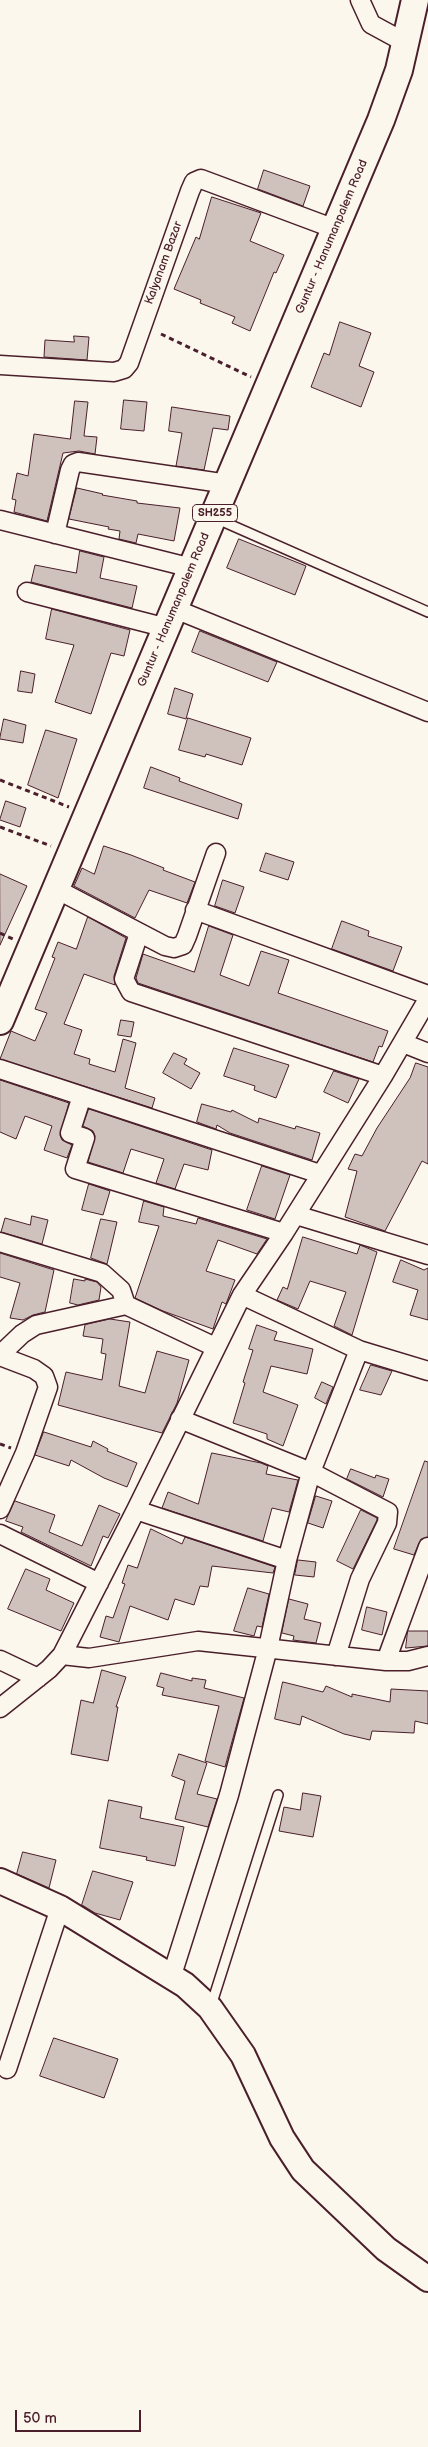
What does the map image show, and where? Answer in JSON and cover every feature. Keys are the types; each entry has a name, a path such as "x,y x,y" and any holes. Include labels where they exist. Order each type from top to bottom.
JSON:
{"main road":[{"name":"Guntur - Hanumanpalem Road","path":"0,1021 391,96 406,43 415,0"}],"street":[{"path":"360,0 371,24 406,43"},
{"name":"Kalyanam Bazar","path":"0,365 114,372 124,369 128,363 190,191 194,182 201,179 336,229"},
{"path":"55,534 70,470 73,464 78,462 228,484"},
{"path":"0,520 192,568"},
{"path":"27,592 171,619 428,712"},
{"path":"56,888 139,933 165,946 174,948 182,945 216,853"},
{"path":"195,910 428,994"},
{"path":"139,933 124,979 131,992 383,1076"},
{"path":"0,1708 38,1678 62,1655 242,1295 296,1215 383,1076 428,999"},
{"path":"403,1043 428,1053"},
{"path":"0,1070 320,1174"},
{"path":"82,1096 70,1133 85,1138 75,1169 284,1233"},
{"path":"296,1215 428,1255"},
{"path":"0,1242 102,1272 121,1290 126,1305"},
{"path":"242,1295 359,1350 428,1371"},
{"path":"0,1509 25,1452 48,1387 44,1376 34,1369 0,1356 22,1334 36,1325 126,1305 215,1347"},
{"path":"172,1975 229,1795 268,1648 287,1560 311,1472 359,1350"},
{"path":"180,1420 311,1472 385,1508 389,1517 360,1579 336,1656"},
{"path":"136,1510 287,1560"},
{"path":"0,1534 99,1583"},
{"path":"386,1661 428,1547"},
{"path":"62,1655 89,1658 198,1641 386,1661 408,1661 428,1656"},
{"path":"0,1660 38,1678"},
{"path":"0,1881 60,1908 172,1975 210,2008 251,2068 282,2138 303,2170 386,2249 428,2278"},
{"path":"7,2069 60,1908"}],"lane":[{"path":"214,518 428,612"},
{"path":"210,2008 278,1795"}],"path":[{"path":"161,334 269,386"},
{"path":"0,780 88,814"},
{"path":"0,827 71,854"}],"building":[{"path":"264,170 310,186 303,206 258,189"},
{"path":"212,197 261,213 250,241 284,255 276,273 274,272 250,331 232,323 235,317 200,303 201,300 174,289 196,237 199,239"},
{"path":"340,322 371,333 359,366 374,372 361,407 311,387 324,353 329,355"},
{"path":"74,336 89,337 87,360 44,357 45,340 74,342"},
{"path":"124,400 147,402 144,431 121,429"},
{"path":"75,401 88,402 84,436 97,437 95,454 79,451 63,453 47,521 14,512 16,500 12,499 17,473 28,476 34,434 70,439"},
{"path":"172,407 230,416 228,430 213,428 204,470 176,466 182,433 169,431"},
{"path":"77,488 102,495 137,501 137,503 180,508 174,541 138,534 136,543 119,539 120,531 108,529 109,527 69,519"},
{"path":"239,539 306,566 295,595 227,568"},
{"path":"80,551 104,557 100,578 137,586 132,608 31,582 35,565 76,573"},
{"path":"52,609 130,630 124,656 111,653 91,714 55,702 74,645 46,639"},
{"path":"200,631 277,662 268,682 192,652"},
{"path":"21,671 35,674 32,693 18,691"},
{"path":"175,688 193,694 186,719 168,714"},
{"path":"188,718 251,738 242,765 206,754 205,757 179,750"},
{"path":"4,719 26,725 23,743 0,739"},
{"path":"46,730 77,739 58,798 28,785"},
{"path":"151,767 180,778 179,781 242,804 238,819 144,788"},
{"path":"6,801 26,808 20,827 0,820"},
{"path":"104,846 164,868 163,870 195,882 187,903 149,890 135,918 74,886 82,868 94,874"},
{"path":"266,853 294,862 288,880 260,871"},
{"path":"0,874 27,886 0,945"},
{"path":"223,880 244,887 235,913 215,906"},
{"path":"88,917 126,938 114,976 115,985 84,974 64,1024 82,1030 74,1054 90,1059 89,1064 115,1072 123,1039 136,1043 125,1088 155,1098 152,1108 0,1059 11,1031 35,1041 47,1013 35,1009 55,958 52,957 58,942 76,949"},
{"path":"342,921 369,931 368,936 402,947 393,971 332,949"},
{"path":"209,926 233,935 220,975 249,986 261,951 289,960 278,993 388,1031 382,1047 379,1046 373,1062 138,983 136,978 143,954 194,972"},
{"path":"121,1020 134,1022 131,1037 118,1035"},
{"path":"234,1048 289,1065 276,1098 254,1090 255,1086 224,1076"},
{"path":"174,1053 187,1059 184,1064 200,1073 191,1089 163,1073"},
{"path":"416,1063 428,1067 428,1164 422,1161 385,1231 345,1217 357,1171 348,1169 355,1154 362,1156 377,1128 410,1078"},
{"path":"334,1071 359,1079 348,1103 324,1092"},
{"path":"0,1080 69,1103 60,1135 62,1140 72,1145 67,1158 44,1150 52,1126 25,1116 16,1139 0,1132"},
{"path":"202,1104 231,1112 232,1110 258,1123 259,1118 295,1129 296,1126 320,1133 312,1160 230,1133 217,1125 216,1129 197,1122"},
{"path":"89,1109 212,1150 208,1170 184,1164 175,1189 156,1183 164,1159 131,1149 123,1173 88,1162 95,1136 93,1131 83,1126"},
{"path":"262,1166 290,1175 275,1219 247,1210"},
{"path":"89,1184 110,1191 103,1215 82,1210"},
{"path":"144,1201 164,1207 163,1216 196,1224 198,1218 267,1239 257,1254 218,1240 206,1271 235,1280 226,1304 222,1302 213,1329 163,1311 135,1298 159,1226 139,1222"},
{"path":"32,1216 48,1220 42,1244 1,1232 5,1218 30,1225"},
{"path":"101,1219 117,1222 107,1264 91,1258"},
{"path":"303,1237 357,1254 360,1245 377,1252 352,1335 334,1326 346,1292 310,1281 298,1309 277,1300 283,1287 287,1289"},
{"path":"0,1253 54,1270 45,1312 23,1320 10,1318 20,1283 0,1277"},
{"path":"401,1260 424,1270 428,1268 428,1320 410,1315 418,1290 393,1282"},
{"path":"74,1279 97,1282 101,1287 99,1300 78,1305 70,1303"},
{"path":"110,1319 130,1322 119,1386 145,1393 157,1351 189,1360 177,1403 162,1433 58,1405 66,1372 102,1380 106,1354 101,1353 103,1339 83,1336 85,1325"},
{"path":"257,1325 277,1332 274,1340 313,1349 307,1374 271,1366 263,1392 298,1405 283,1446 267,1439 267,1434 233,1423 245,1383 243,1382 253,1350 249,1349"},
{"path":"371,1365 392,1371 381,1395 360,1390"},
{"path":"322,1382 333,1387 326,1404 315,1398"},
{"path":"44,1432 91,1447 93,1441 108,1449 107,1451 137,1463 127,1487 104,1478 71,1460 69,1466 35,1455"},
{"path":"212,1453 261,1463 268,1466 266,1474 298,1480 289,1512 272,1508 263,1541 162,1508 168,1492 198,1504"},
{"path":"425,1461 428,1462 428,1537 421,1539 414,1555 394,1549"},
{"path":"351,1469 375,1478 376,1475 389,1479 383,1497 347,1479"},
{"path":"316,1496 332,1501 323,1528 308,1523"},
{"path":"15,1501 55,1515 49,1532 82,1546 99,1505 120,1514 108,1538 103,1536 91,1566 21,1532 23,1527 6,1521"},
{"path":"361,1510 377,1518 377,1520 353,1569 337,1561"},
{"path":"151,1529 182,1544 185,1537 275,1567 273,1573 212,1566 208,1587 200,1586 194,1605 175,1599 168,1620 130,1606 119,1642 100,1637 106,1616 113,1618 125,1584 122,1583 128,1565 137,1568"},
{"path":"298,1560 316,1562 314,1577 295,1575"},
{"path":"26,1569 50,1579 46,1590 74,1603 61,1631 8,1609"},
{"path":"248,1588 269,1594 262,1627 257,1626 254,1636 234,1631"},
{"path":"289,1599 308,1604 304,1619 321,1623 316,1643 293,1640 294,1636 282,1633"},
{"path":"367,1607 387,1612 382,1635 362,1630"},
{"path":"408,1631 428,1631 428,1646 406,1648"},
{"path":"102,1670 126,1677 116,1707 118,1707 108,1761 71,1754 81,1700 93,1703"},
{"path":"161,1673 192,1681 192,1678 206,1680 204,1688 244,1698 225,1767 205,1761 219,1706 162,1695 164,1688 157,1686"},
{"path":"283,1682 323,1692 326,1686 352,1697 352,1694 390,1702 391,1689 428,1691 428,1724 415,1721 414,1733 372,1731 370,1740 344,1734 302,1716 300,1725 275,1719"},
{"path":"179,1754 207,1763 197,1794 217,1799 208,1827 175,1819 185,1781 172,1776"},
{"path":"303,1793 321,1796 313,1837 279,1831 284,1807 300,1810"},
{"path":"109,1800 142,1807 140,1818 184,1827 175,1866 146,1860 147,1857 100,1848"},
{"path":"23,1852 56,1860 49,1888 17,1874"},
{"path":"93,1871 133,1882 120,1920 95,1913 82,1905"},
{"path":"54,2038 118,2059 104,2098 40,2076"}]}
